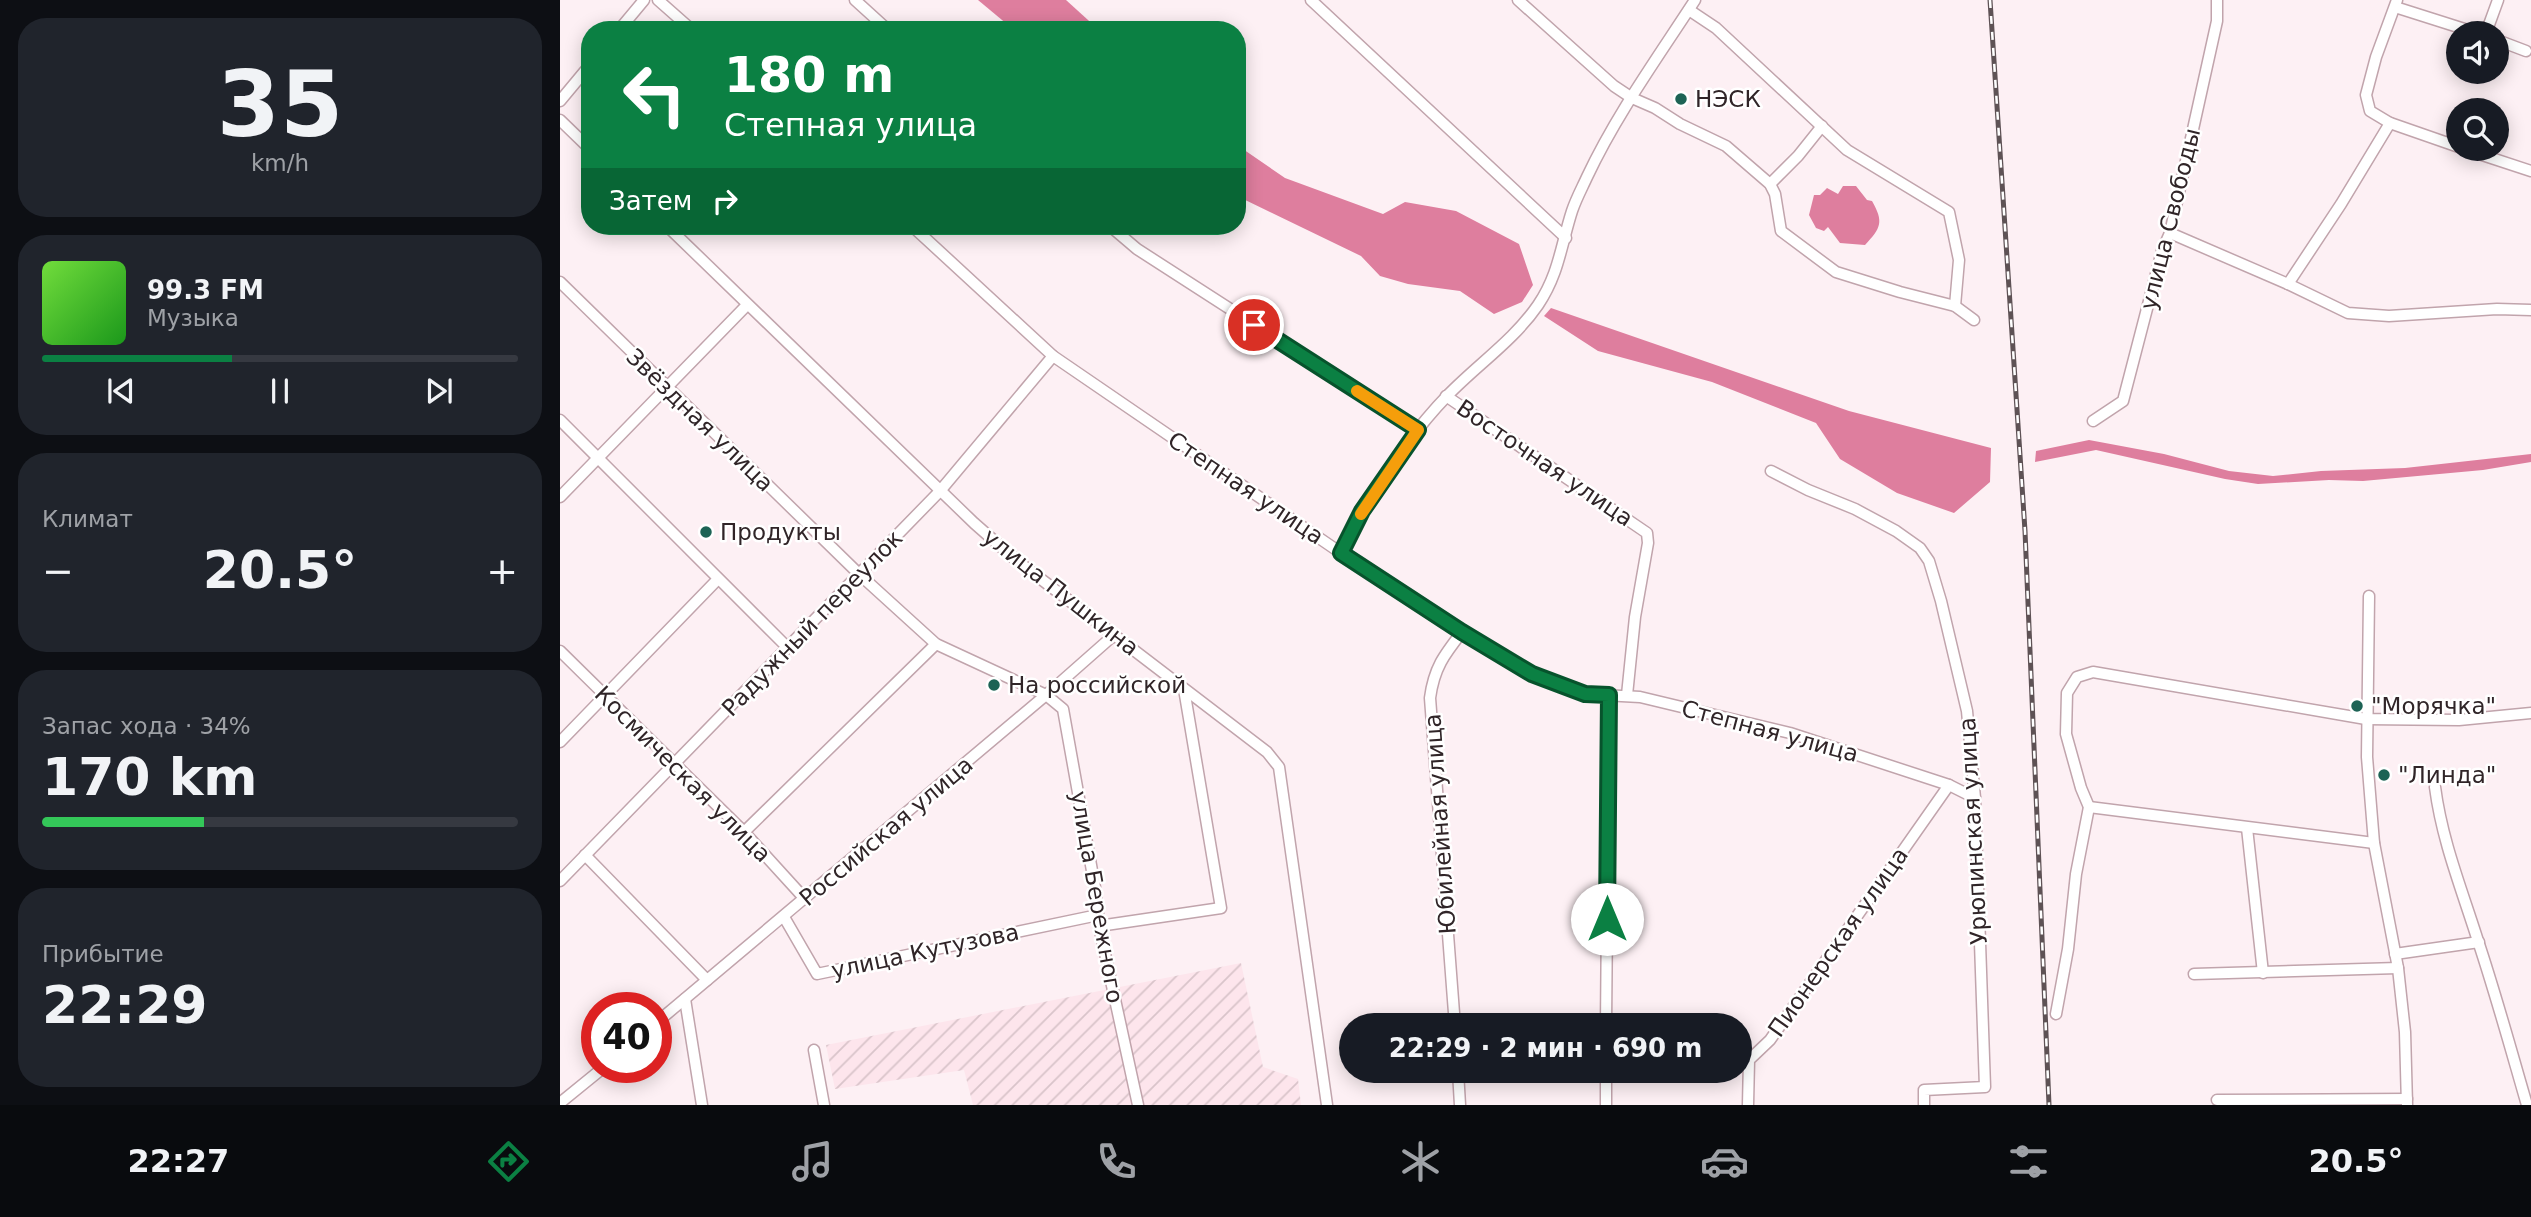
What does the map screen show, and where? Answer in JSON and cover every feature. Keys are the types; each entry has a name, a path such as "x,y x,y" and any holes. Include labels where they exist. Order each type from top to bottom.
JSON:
{"street":[{"path":"627,21 644,0"},
{"path":"658,0 682,21"},
{"path":"855,0 878,21"},
{"path":"1311,0 1566,238"},
{"path":"1518,0 1614,86 1680,124 1726,146 1770,184 1775,194 1781,231 1836,272 1955,306 1974,320"},
{"name":"улица Свободы","path":"2093,421 2123,401 2162,251 2170,233 2217,21 2217,0"},
{"path":"2490,21 2498,0"},
{"path":"2446,22 2396,3 2376,57 2366,95 2370,111 2390,123 2446,142"},
{"path":"1341,553 1362,511 1418,430 1447,396 1511,335 1536,307 1559,264 1572,210 1591,170 1632,98 1692,5 1847,150 1949,212 1959,260 1955,306"},
{"path":"2509,45 2526,51"},
{"path":"560,101 581,76"},
{"path":"560,120 581,140"},
{"path":"2288,284 2390,123"},
{"path":"1770,184 1798,156 1822,126"},
{"path":"2501,161 2531,171"},
{"path":"2170,233 2348,313 2389,316 2497,309 2531,310"},
{"name":"улица Пушкина","path":"676,235 940,491 1016,560 1268,752 1279,767 1327,1105"},
{"name":"Степная улица","path":"922,235 1054,356 1341,553 1532,674 1585,694 1627,695 1790,733 1950,785 1975,798"},
{"path":"1121,235 1137,249 1418,430"},
{"name":"Звёздная улица","path":"560,282 859,574 936,644 1046,695"},
{"path":"560,497 747,305"},
{"name":"Радужный переулок","path":"560,881 676,765 940,491 1054,356"},
{"name":"Восточная улица","path":"1447,396 1647,533 1648,543 1635,617 1627,695"},
{"path":"560,420 787,647"},
{"name":"Урюпинская улица","path":"1771,471 1855,509 1896,531 1920,548 1929,561 1941,601 1966,711 1975,798 1985,1087 1924,1090 1924,1105"},
{"path":"560,742 718,579"},
{"path":"2217,1100 2407,1102 2405,1032 2398,968 2374,844 2366,719 2369,596"},
{"name":"Юбилейная улица","path":"1454,1013 1430,698 1433,677 1440,660 1462,632"},
{"name":"Российская улица","path":"672,1010 1114,635"},
{"path":"744,832 936,644"},
{"name":"Космическая улица","path":"560,650 744,832 805,899"},
{"path":"2056,1014 2068,949 2076,874 2089,807 2066,734 2067,693 2077,677 2093,672 2366,719 2459,720 2531,712"},
{"name":"улица Кутузова","path":"784,916 817,974 1099,920 1221,908 1184,689"},
{"name":"улица Бережного","path":"1046,695 1063,709 1099,920 1138,1105"},
{"path":"1606,1013 1609,695"},
{"name":"Пионерская улица","path":"1748,1105 1749,1060 1770,1040 1950,785"},
{"path":"2435,787 2439,818 2527,1105"},
{"path":"2089,807 2374,844"},
{"path":"2247,828 2263,973"},
{"path":"585,855 707,980"},
{"path":"2395,954 2479,942"},
{"path":"2194,974 2398,968"},
{"path":"685,999 702,1105"},
{"path":"814,1050 824,1105"},
{"path":"563,1103 586,1083"},
{"path":"1459,1083 1460,1105"},
{"path":"1606,1083 1606,1105"}],"shaded area":[{"path":"978,0 1066,0 1089,21 1003,21"},
{"path":"1246,151 1285,178 1383,214 1405,202 1456,211 1519,244 1533,285 1522,302 1494,314 1460,291 1408,284 1380,276 1361,256 1246,200"},
{"path":"1843,186 1856,186 1867,200 1872,201 1878,214 1879,224 1875,234 1865,245 1840,243 1828,227 1824,231 1816,228 1809,215 1814,195 1820,195 1827,188 1838,194"},
{"path":"1551,308 1849,411 1991,448 1990,482 1954,513 1897,493 1840,459 1816,423 1712,382 1598,351 1544,316"},
{"path":"2089,440 2164,454 2229,471 2273,476 2405,468 2531,454 2531,462 2483,470 2363,481 2258,484 2096,450 2035,462 2036,451"},
{"path":"1241,963 1263,1067 1298,1079 1301,1105 973,1105 964,1070 835,1089 826,1045"}],"railway":[{"path":"1990,0 2025,531 2049,1105"}],"slow traffic":[{"path":"1357,391 1418,430 1361,514"}],"place":[{"name":"НЭСК","path":"1681,99"},
{"name":"Продукты","path":"706,532"},
{"name":"На российской","path":"994,685"},
{"name":"\"Морячка\"","path":"2357,706"},
{"name":"\"Линда\"","path":"2384,775"}],"route":[{"path":"1254,325 1418,430 1362,511 1341,553 1532,674 1585,694 1609,695 1607,919"}]}
